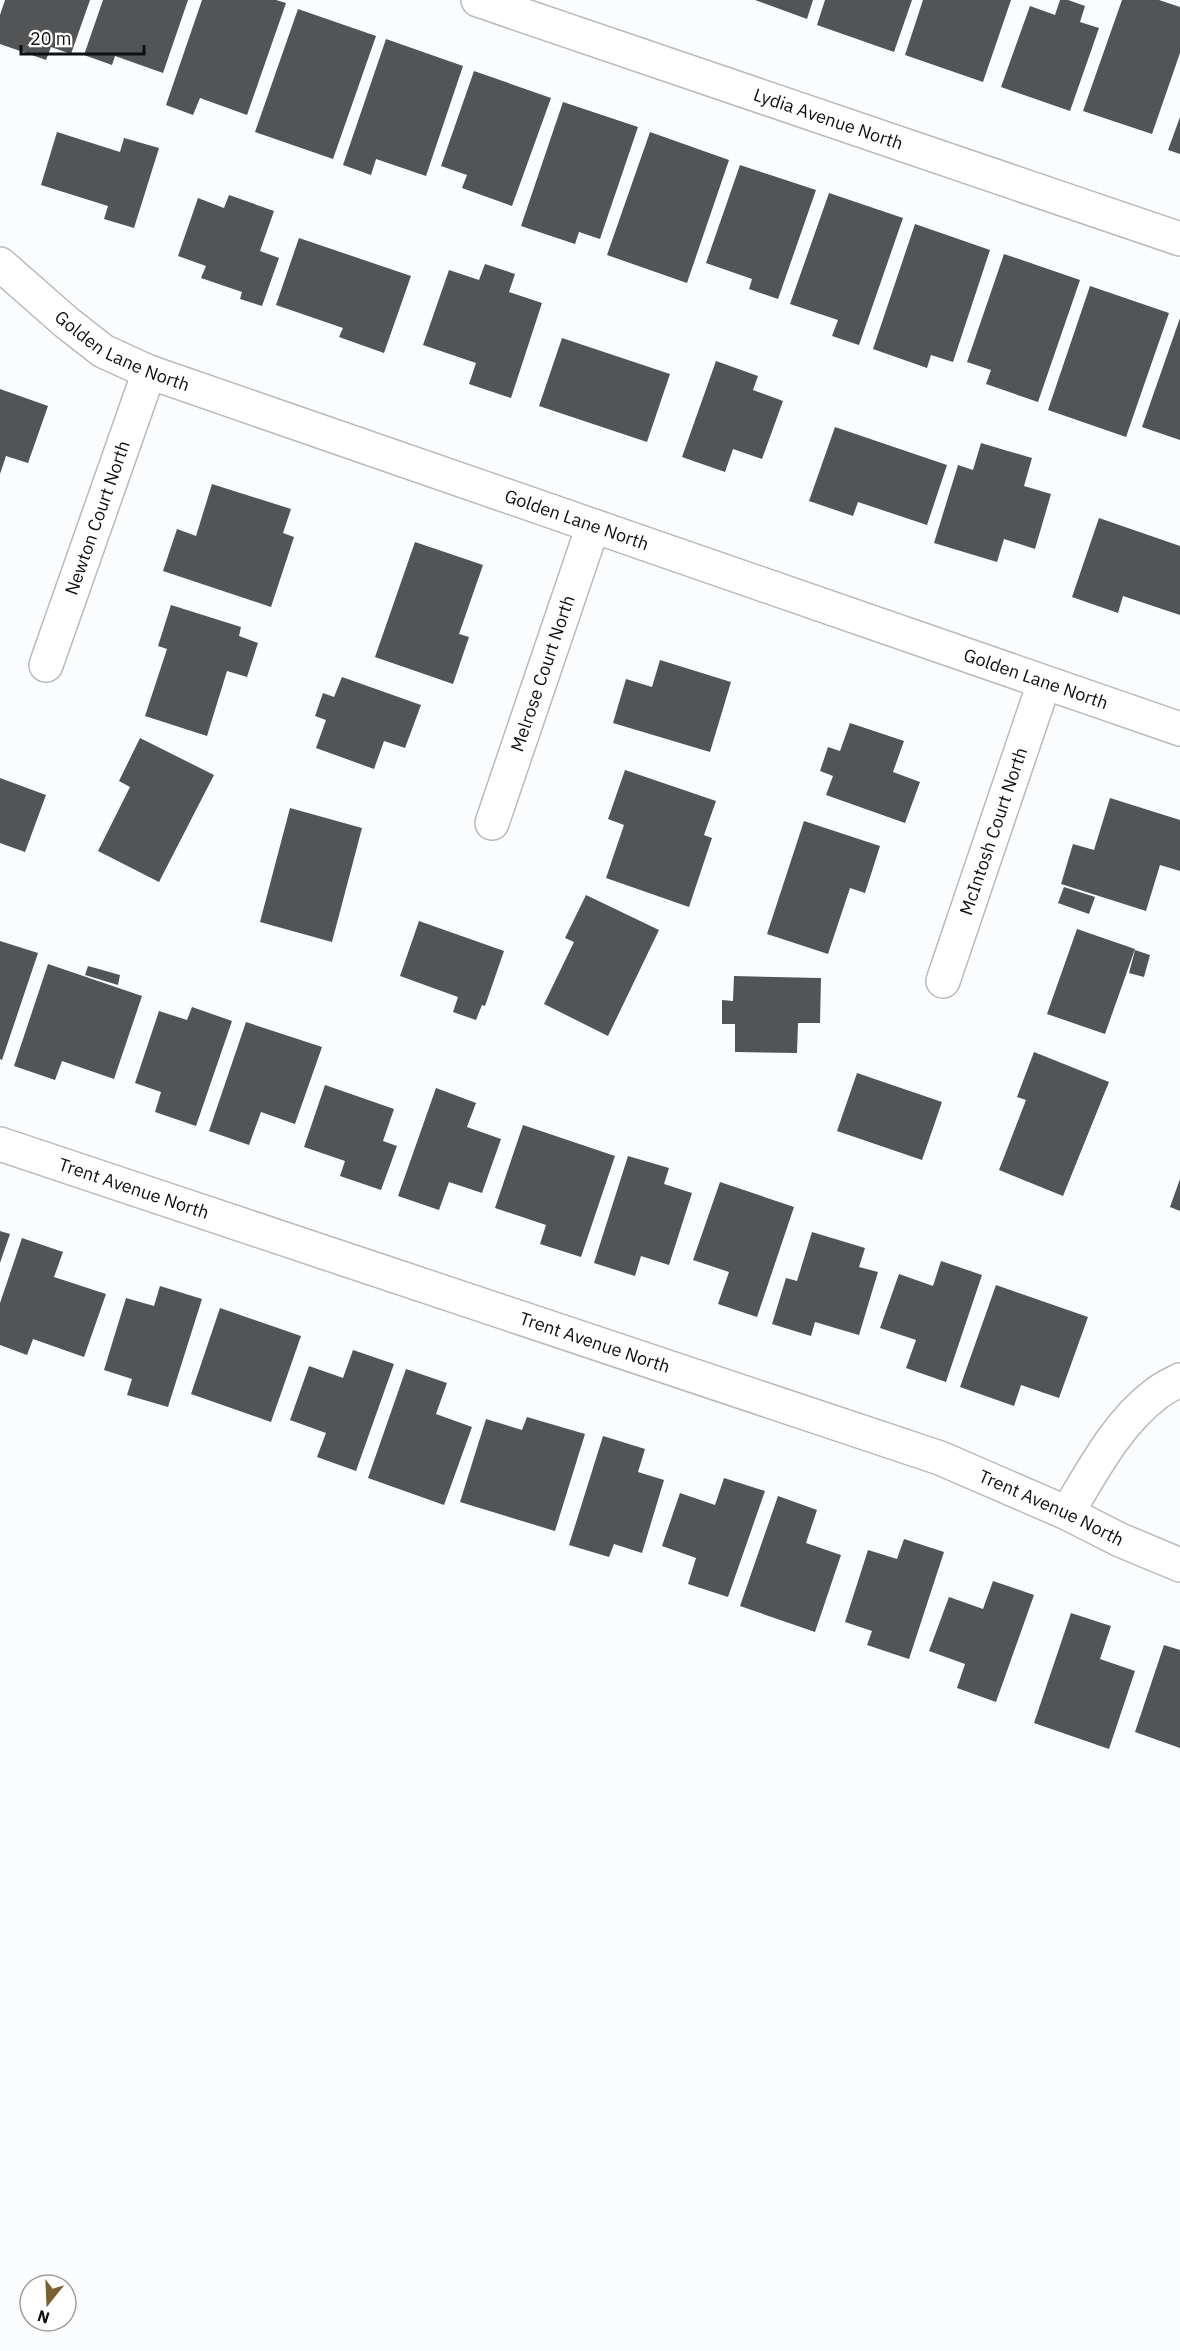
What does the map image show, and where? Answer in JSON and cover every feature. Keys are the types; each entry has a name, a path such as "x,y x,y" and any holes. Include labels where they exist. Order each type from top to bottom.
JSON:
{"street":[{"name":"Lydia Avenue North","path":"478,0 1180,239"},
{"name":"Golden Lane North","path":"0,264 103,351 149,372 1180,729"},
{"name":"Newton Court North","path":"46,665 149,372"},
{"name":"Melrose Court North","path":"492,823 593,526"},
{"name":"McIntosh Court North","path":"943,981 1044,683"},
{"name":"Trent Avenue North","path":"0,1144 940,1458 1180,1565"},
{"path":"1067,1513 1129,1419 1156,1394 1180,1380"}],"building":[{"path":"5,0 90,0 71,54 51,47 46,60 0,44 0,15"},
{"path":"103,0 188,0 163,73 115,56 112,65 84,55"},
{"path":"202,0 276,0 286,3 247,115 200,98 193,115 166,105"},
{"path":"755,0 813,0 807,19"},
{"path":"825,0 912,0 894,52 817,25"},
{"path":"923,0 1011,0 983,82 905,55"},
{"path":"1060,0 1068,0 1085,6 1080,22 1099,28 1070,111 1001,87 1030,6 1055,15"},
{"path":"1122,0 1159,0 1180,7 1180,53 1152,134 1083,111"},
{"path":"298,9 376,36 333,159 255,132"},
{"path":"386,39 463,66 426,176 376,159 371,175 343,165"},
{"path":"474,71 551,98 512,206 462,188 467,175 441,166"},
{"path":"563,102 638,127 600,239 579,232 575,244 521,226"},
{"path":"1180,117 1180,154 1168,150"},
{"path":"57,132 120,152 124,138 159,148 134,228 104,219 108,206 41,185"},
{"path":"650,132 729,160 687,283 607,255"},
{"path":"740,165 816,190 778,299 749,289 752,279 706,263"},
{"path":"829,193 903,218 859,345 832,336 838,320 790,304"},
{"path":"229,195 274,211 260,251 279,258 262,306 240,299 242,292 201,278 206,266 178,256 198,198 224,208"},
{"path":"915,224 990,250 953,362 931,355 927,368 873,349"},
{"path":"299,238 411,276 384,353 339,337 343,328 276,305"},
{"path":"1004,254 1080,280 1038,402 986,384 991,370 967,362"},
{"path":"485,264 515,274 509,292 542,303 511,398 469,384 476,363 423,345 449,270 479,280"},
{"path":"1090,286 1169,313 1126,437 1048,410"},
{"path":"1180,318 1180,440 1142,427"},
{"path":"562,338 670,374 647,442 539,406"},
{"path":"716,361 758,376 753,390 783,401 762,459 733,449 725,472 682,457"},
{"path":"0,389 48,406 28,463 6,456 0,474"},
{"path":"835,427 947,465 927,525 858,502 853,516 809,501"},
{"path":"981,443 1032,458 1024,486 1051,494 1035,549 1004,539 997,562 934,543 958,465 973,470"},
{"path":"212,484 291,509 283,533 294,537 271,607 163,571 177,529 196,536"},
{"path":"1099,518 1180,546 1180,615 1123,596 1118,613 1072,597"},
{"path":"415,542 483,565 459,634 469,637 453,684 375,657"},
{"path":"171,605 241,627 239,636 258,643 247,677 227,671 207,736 145,716 167,649 158,646"},
{"path":"660,660 731,682 710,752 613,723 626,679 652,687"},
{"path":"342,677 421,705 405,748 384,741 374,769 316,748 326,720 315,716 323,693 334,697"},
{"path":"850,723 904,741 893,772 920,782 905,823 826,795 833,776 820,771 828,747 840,751"},
{"path":"140,738 214,775 159,882 98,851 130,787 119,781"},
{"path":"625,770 716,801 704,835 712,838 689,907 606,878 624,825 608,819"},
{"path":"0,778 46,795 25,852 0,843"},
{"path":"1110,798 1180,820 1180,871 1160,865 1146,911 1061,884 1073,844 1094,850"},
{"path":"290,808 362,828 332,942 260,922"},
{"path":"804,821 880,846 865,893 850,888 828,954 767,934"},
{"path":"1064,887 1095,897 1089,914 1058,903"},
{"path":"586,895 659,930 608,1036 544,1004 574,942 565,938"},
{"path":"419,921 504,951 485,1006 482,1005 476,1020 453,1012 458,997 400,976"},
{"path":"1077,929 1135,949 1105,1034 1047,1014"},
{"path":"0,941 38,953 2,1060 0,1059"},
{"path":"1135,950 1150,955 1144,977 1129,973"},
{"path":"48,964 142,996 114,1079 62,1061 55,1080 14,1066"},
{"path":"88,966 120,975 118,985 85,975"},
{"path":"734,976 821,978 820,1023 798,1023 797,1053 735,1052 735,1024 722,1024 722,1000 733,1001"},
{"path":"192,1007 232,1021 196,1126 155,1112 161,1092 135,1083 159,1011 187,1020"},
{"path":"246,1022 322,1047 295,1124 261,1112 249,1145 209,1131"},
{"path":"1034,1052 1109,1082 1063,1196 999,1170 1026,1100 1017,1097"},
{"path":"857,1073 942,1102 922,1160 837,1131"},
{"path":"325,1085 394,1109 383,1141 397,1146 381,1190 340,1176 345,1161 304,1147"},
{"path":"436,1088 476,1103 467,1127 501,1139 482,1193 449,1182 439,1210 398,1196"},
{"path":"523,1125 615,1156 581,1257 540,1244 546,1225 495,1208"},
{"path":"628,1156 669,1168 664,1184 692,1193 669,1265 641,1256 635,1276 594,1263"},
{"path":"1180,1179 1180,1211 1170,1207"},
{"path":"720,1182 794,1207 757,1317 718,1304 729,1272 693,1260"},
{"path":"0,1231 10,1234 0,1263"},
{"path":"812,1232 865,1248 859,1267 878,1272 859,1335 815,1322 811,1336 772,1324 786,1278 797,1281"},
{"path":"22,1238 63,1252 54,1277 106,1294 84,1357 33,1339 27,1355 0,1345 0,1303"},
{"path":"941,1261 982,1275 946,1382 906,1368 916,1340 880,1328 899,1274 933,1286"},
{"path":"996,1285 1088,1317 1059,1398 1021,1385 1014,1406 960,1387"},
{"path":"160,1286 202,1299 168,1407 127,1395 132,1379 104,1370 126,1298 154,1306"},
{"path":"220,1308 301,1336 271,1422 191,1394"},
{"path":"353,1350 394,1364 356,1471 317,1457 326,1433 290,1420 309,1366 343,1378"},
{"path":"406,1369 447,1383 436,1414 472,1427 444,1505 368,1478"},
{"path":"527,1417 585,1434 555,1531 460,1502 486,1419 522,1430"},
{"path":"603,1436 645,1449 638,1472 664,1480 642,1553 614,1544 609,1557 569,1545"},
{"path":"724,1478 765,1491 728,1597 688,1584 696,1558 662,1546 680,1493 715,1505"},
{"path":"778,1496 817,1510 806,1543 841,1555 815,1632 740,1606"},
{"path":"904,1539 944,1552 909,1659 867,1645 872,1631 845,1622 868,1550 897,1559"},
{"path":"993,1581 1034,1595 996,1702 957,1688 965,1664 929,1651 949,1597 983,1609"},
{"path":"1071,1613 1111,1626 1100,1659 1135,1671 1109,1749 1034,1723"},
{"path":"1164,1645 1180,1650 1180,1748 1135,1732"}]}
